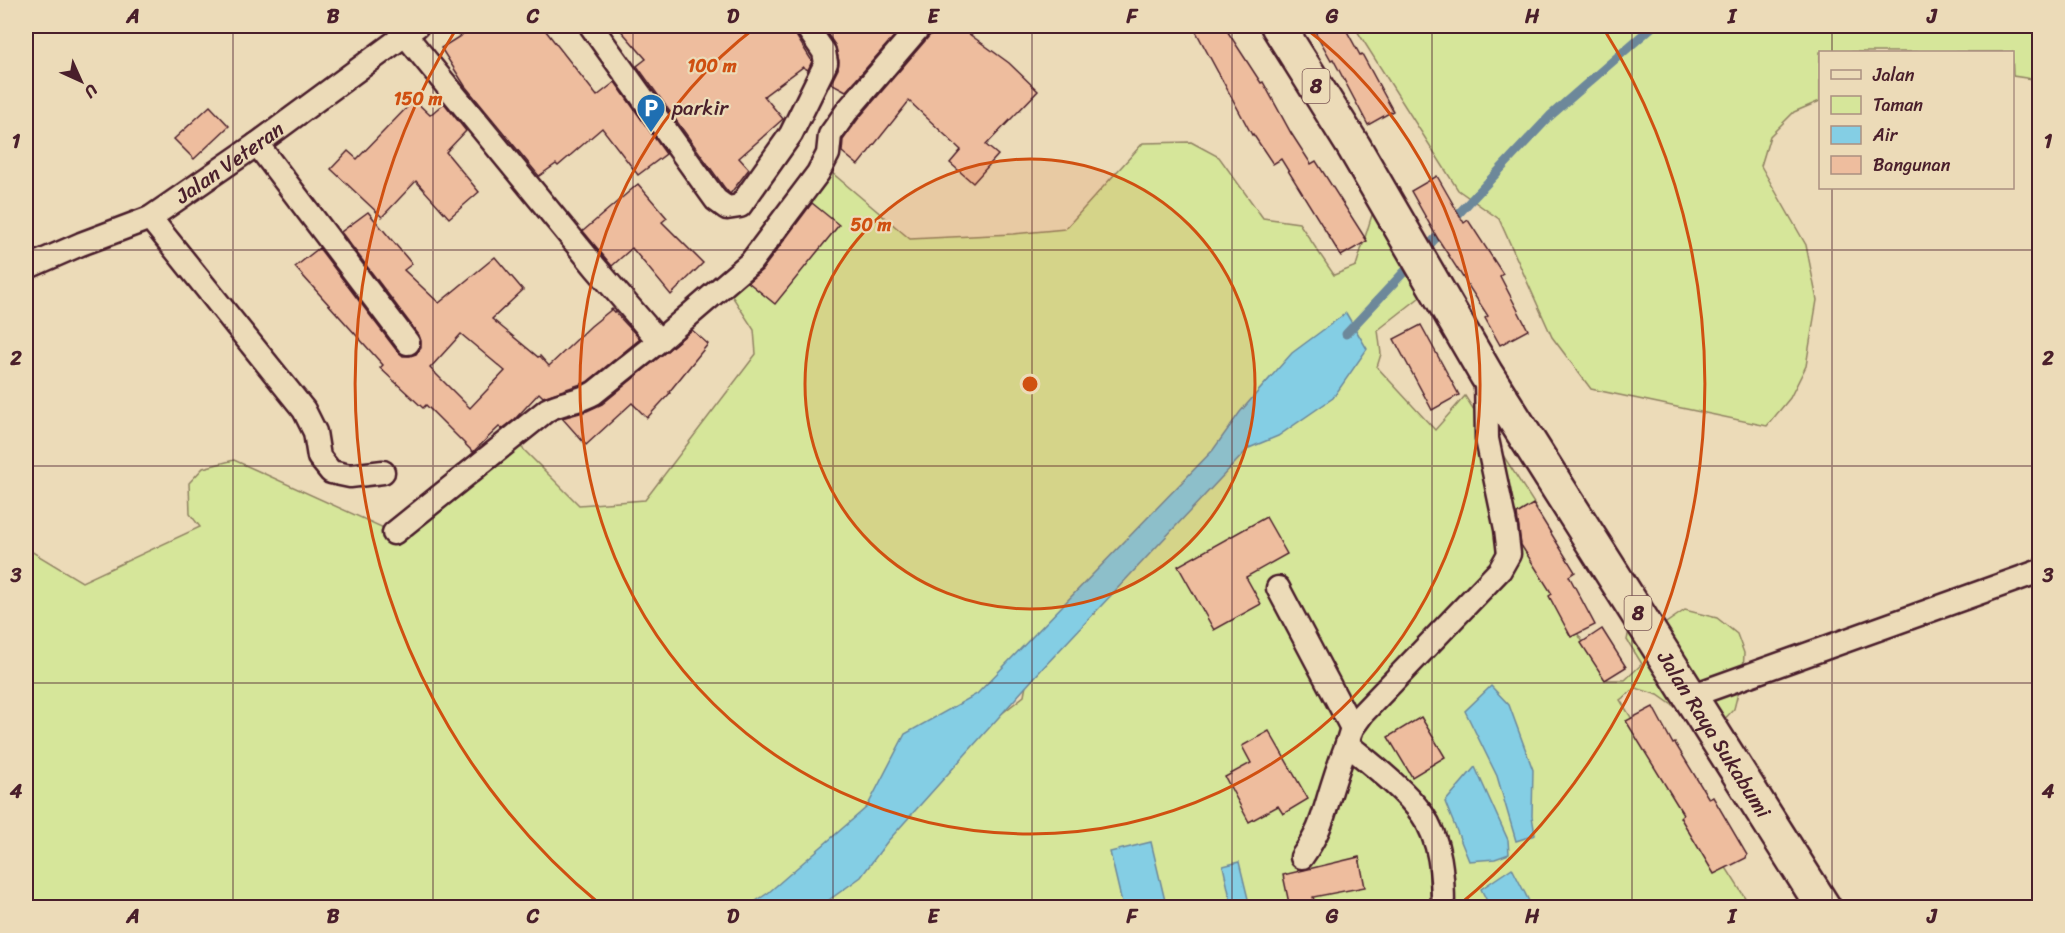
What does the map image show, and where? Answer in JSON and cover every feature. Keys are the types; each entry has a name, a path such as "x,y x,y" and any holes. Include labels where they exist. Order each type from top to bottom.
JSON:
{"highway":[{"name":"Jalan Raya Sukabumi","path":"1278,26 1354,147 1486,374 1824,908"}],"street":[{"path":"591,26 716,200 727,208 740,206 791,134 826,63 824,52 806,26"},
{"path":"394,533 547,410 556,405 585,399 594,393 751,262 818,173 828,154 830,135 847,111 920,26"},
{"path":"407,28 596,268 659,341"},
{"name":"Jalan Veteran","path":"26,268 150,218 257,144 407,28"},
{"path":"257,144 408,343"},
{"path":"150,218 304,410 315,432 319,457 331,472 350,476 384,472"},
{"path":"1302,857 1315,839 1324,819 1332,785 1349,736 1363,713 1500,570 1509,554 1506,528 1487,439 1486,374"},
{"path":"1691,696 2040,572"},
{"path":"1278,588 1349,736 1422,814 1434,839 1443,876 1443,908"}],"green space":[{"path":"1354,26 2039,26 2039,80 2014,76 2014,51 1819,51 1819,101 1794,112 1770,136 1761,166 1806,245 1817,300 1806,366 1790,398 1767,426 1591,389 1552,337 1499,219 1458,190"},
{"path":"1191,142 1219,157 1263,218 1299,223 1334,275 1356,266 1372,215 1390,197 1416,220 1434,268 1434,281 1424,294 1378,330 1381,354 1377,367 1435,430 1465,396 1537,508 1522,546 1607,680 1625,680 1642,664 1627,640 1629,630 1657,629 1685,610 1717,618 1737,634 1744,653 1743,673 1734,709 1719,725 1695,721 1658,695 1636,688 1620,700 1751,907 811,907 834,893 844,870 858,871 873,843 902,818 927,784 977,733 1024,696 1030,664 1076,615 1095,614 1096,608 1070,602 979,696 906,736 870,808 769,896 751,907 26,907 26,548 82,582 200,527 190,514 189,483 203,468 234,460 399,535 516,442 579,505 645,500 756,354 754,330 732,296 738,278 732,269 801,198 831,172 910,239 1013,234 1065,229 1143,143"}],"water":[{"path":"1346,313 1367,349 1333,398 1278,436 1249,448 1041,670 887,842 861,877 819,907 747,907 768,893 867,807 905,734 977,694 1213,450 1240,412 1292,353"},
{"path":"1491,686 1509,705 1533,770 1532,816 1535,835 1516,841 1497,776 1465,711"},
{"path":"1475,767 1508,840 1509,854 1495,859 1469,861 1445,802"},
{"path":"1151,842 1166,905 1123,907 1110,852"},
{"path":"1239,862 1250,907 1232,907 1223,866"},
{"path":"1512,868 1532,907 1490,907 1481,889"}],"building":[{"path":"476,26 542,26 597,96 615,82 666,154 638,175 602,128 558,166 556,164 539,176 465,86 441,48"},
{"path":"617,26 793,26 795,34 812,61 808,70 803,67 764,96 783,119 739,158 749,169 730,194 637,66 646,59"},
{"path":"822,26 903,26 846,91 831,83 839,61 835,45"},
{"path":"933,26 958,26 1009,63 1038,91 986,145 998,155 973,183 950,163 961,150 909,101 858,165 842,152 843,140 858,119 930,35"},
{"path":"1193,26 1224,26 1261,83 1263,82 1311,164 1316,161 1367,241 1341,256 1281,159 1273,164 1252,135"},
{"path":"1312,26 1344,26 1393,111 1368,125 1333,59 1331,60"},
{"path":"414,100 430,115 444,103 466,131 446,152 479,192 449,218 416,181 382,217 331,169 348,151 357,159"},
{"path":"210,106 229,126 194,159 174,139"},
{"path":"1437,176 1464,223 1468,220 1503,274 1500,276 1528,330 1500,345 1485,318 1488,316 1438,239 1411,191"},
{"path":"638,184 667,218 662,222 703,263 671,295 632,248 612,266 583,231"},
{"path":"812,203 839,225 775,304 748,282 762,270"},
{"path":"368,212 412,264 404,270 439,303 495,257 523,290 492,319 538,357 540,356 549,366 612,309 640,339 587,382 543,397 539,393 515,419 502,429 499,427 473,452 426,405 423,408 380,368 383,365 295,267 319,248 397,351 403,356 416,354 421,348 419,335 341,232","holes":["461,334 505,371 470,408 430,368"]},
{"path":"1421,325 1459,395 1432,410 1394,339"},
{"path":"692,330 708,344 670,393 647,418 632,403 586,445 562,418 602,404"},
{"path":"1533,504 1575,572 1569,576 1595,625 1571,637 1549,596 1552,594 1521,545 1517,514"},
{"path":"1266,517 1287,554 1246,577 1261,604 1214,630 1178,566"},
{"path":"1602,629 1626,667 1605,680 1581,643"},
{"path":"1653,707 1673,744 1675,743 1709,799 1713,797 1747,855 1746,858 1714,874 1680,817 1683,814 1626,721"},
{"path":"1421,717 1445,757 1412,777 1388,737"},
{"path":"1269,731 1308,799 1283,814 1278,806 1249,822 1225,777 1251,763 1242,746"},
{"path":"1359,857 1365,887 1313,897 1316,908 1290,908 1283,875"}],"waterway":[{"path":"1346,334 1550,116 1653,26"}],"place":[{"name":"parkir","path":"651,134"}]}
